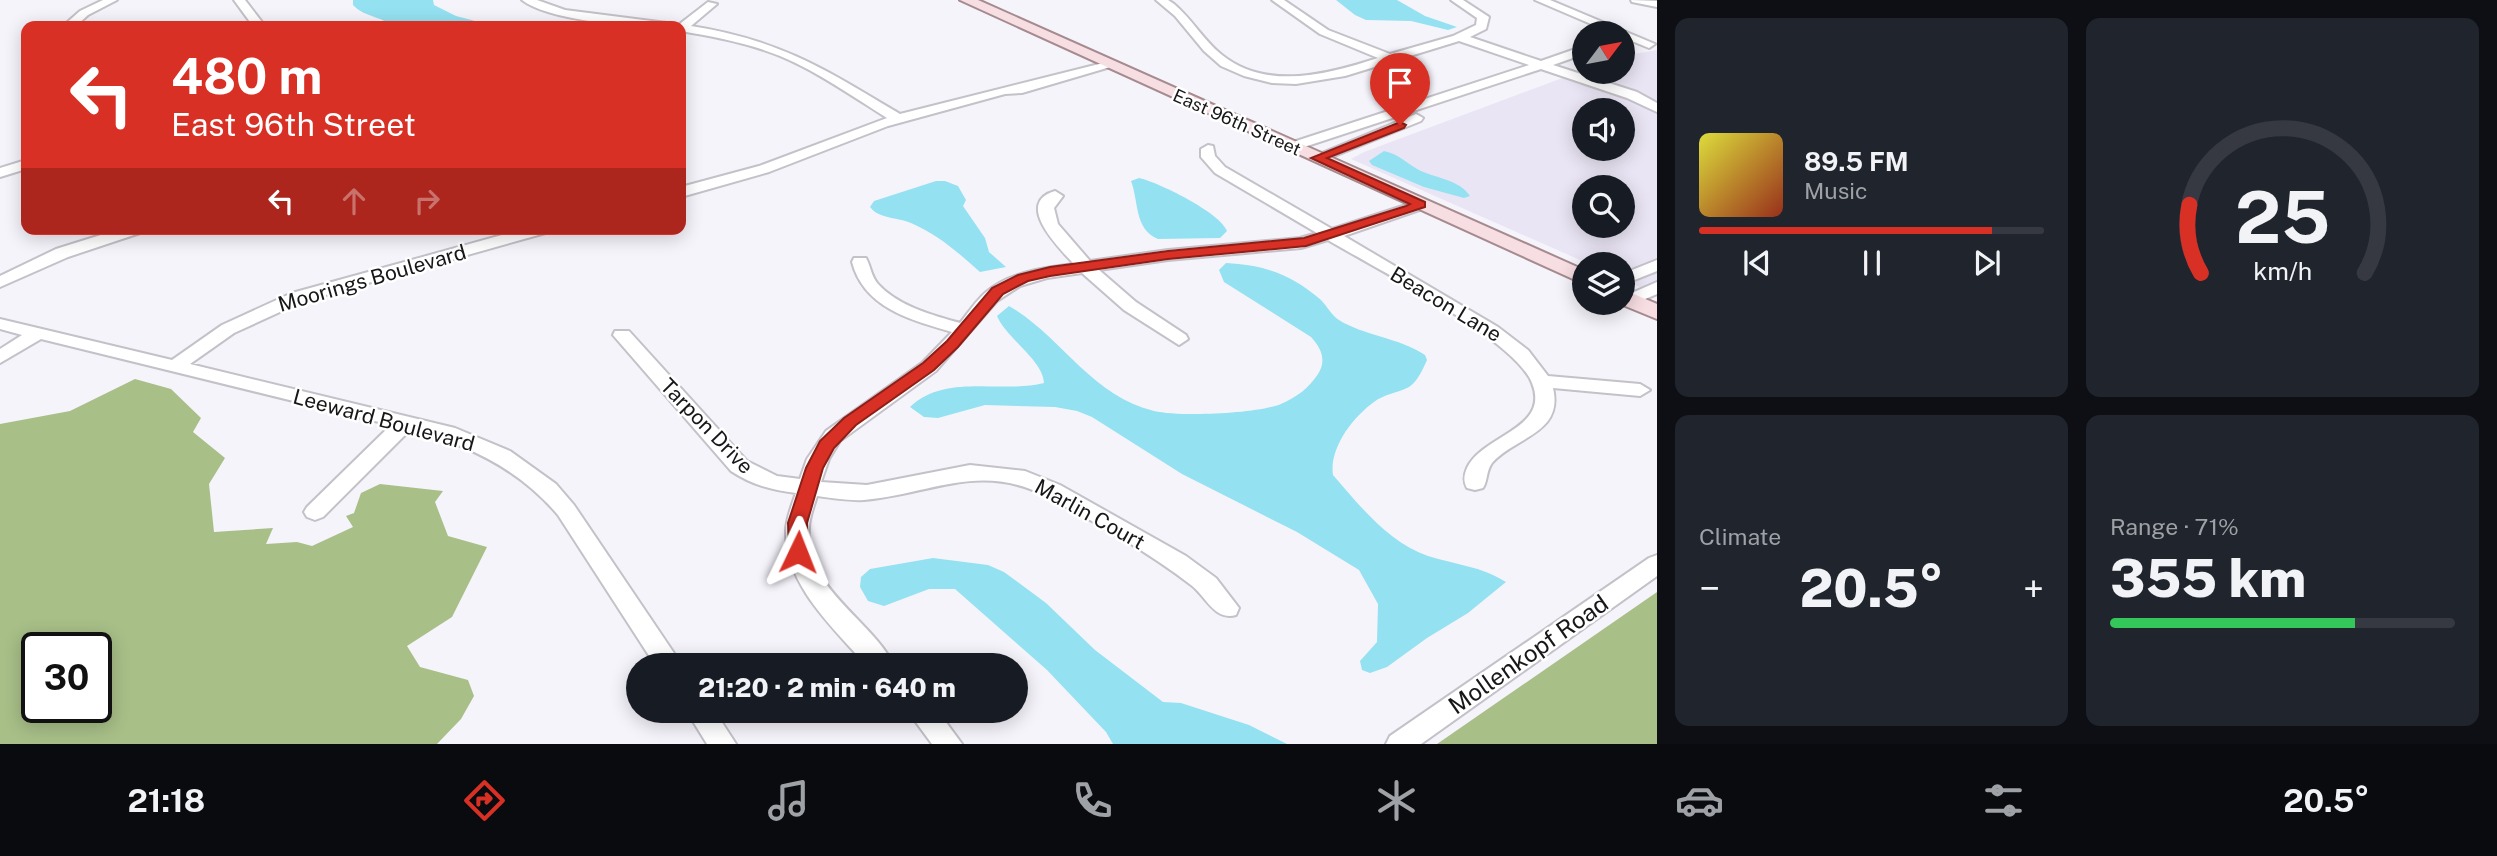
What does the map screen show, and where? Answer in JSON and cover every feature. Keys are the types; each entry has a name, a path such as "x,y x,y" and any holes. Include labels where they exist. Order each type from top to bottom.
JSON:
{"main road":[{"name":"East 96th Street","path":"967,0 1572,273"},
{"path":"1635,298 1657,312"}],"street":[{"path":"75,21 84,13 112,0"},
{"path":"239,0 255,21"},
{"path":"527,0 554,11 594,21"},
{"path":"1161,0 1174,8 1222,61 1248,73 1282,79 1310,80 1479,29 1485,21 1478,12 1456,0"},
{"path":"1277,0 1324,32 1389,58"},
{"path":"1538,0 1582,21"},
{"path":"1538,0 1637,42"},
{"path":"1636,0 1657,4"},
{"path":"686,24 712,4"},
{"path":"686,29 734,37 783,52 899,119"},
{"path":"1458,37 1632,95 1657,108"},
{"path":"1292,147 1572,54"},
{"path":"686,191 764,169 899,119 1005,90 1017,90 1106,63"},
{"path":"1317,158 1414,119 1572,63"},
{"path":"1208,149 1208,157 1220,170 1332,235"},
{"path":"0,173 21,166"},
{"path":"1055,196 1045,207 1045,217 1084,267 1110,293 1179,339"},
{"path":"871,653 820,594 802,565 797,529 808,488 818,459 834,436 925,370 964,330 991,297 1010,284 1039,274 1205,251 1285,246 1332,235 1420,205"},
{"path":"0,282 62,253 118,235"},
{"name":"Moorings Boulevard","path":"174,367 228,329 286,301 516,235"},
{"name":"Beacon Lane","path":"1332,235 1495,332 1518,350 1541,381"},
{"path":"860,262 863,277 888,300 921,317 964,330"},
{"path":"1635,284 1657,265"},
{"path":"1635,290 1657,287"},
{"name":"Leeward Boulevard","path":"0,324 406,422 460,436 493,450 527,471 548,489 566,510 661,653"},
{"path":"0,357 38,334"},
{"name":"Tarpon Drive","path":"622,335 746,471 764,480 808,488"},
{"path":"1475,483 1477,467 1487,455 1526,431 1538,419 1545,400 1541,381 1640,390"},
{"path":"314,512 406,422"},
{"name":"Marlin Court","path":"808,488 858,493 970,472 1017,476 1052,490 1185,567 1207,584 1227,608"},
{"name":"Mollenkopf Road","path":"1400,744 1657,564"},
{"path":"708,723 722,744"},
{"path":"931,723 948,744"}],"shaded area":[{"path":"1657,50 1657,295 1635,285 1635,252 1572,252 1572,256 1351,159 1572,74 1572,84 1635,84 1635,54"}],"green space":[{"path":"135,379 171,389 201,418 193,432 225,458 209,484 214,532 273,528 266,544 297,542 312,546 353,527 346,516 354,513 361,493 380,484 443,491 435,502 448,536 487,547 452,617 407,646 420,667 468,680 474,696 461,719 437,744 0,744 0,424 70,411"},
{"path":"1657,592 1657,744 1437,744"}],"water":[{"path":"353,0 433,0 434,5 456,16 476,21 384,21 353,5"},
{"path":"1336,0 1397,0 1425,16 1457,27 1448,30 1411,21 1366,20"},
{"path":"1384,151 1398,156 1419,170 1460,186 1470,196 1464,198 1424,187 1372,165 1369,161"},
{"path":"1139,178 1160,185 1202,207 1227,231 1220,238 1158,239 1145,229 1141,222 1131,181"},
{"path":"936,181 958,186 966,200 963,206 985,238 989,252 1006,267 980,272 930,233 911,223 878,214 870,207 874,201"},
{"path":"1226,263 1253,266 1288,277 1321,300 1339,320 1415,349 1425,355 1427,360 1412,385 1378,399 1351,425 1335,454 1333,475 1376,522 1400,542 1428,556 1478,569 1506,582 1468,613 1387,667 1370,673 1362,670 1360,661 1377,642 1378,604 1359,570 1297,532 1182,474 1092,417 1055,407 985,405 938,418 924,417 910,407 940,390 1044,383 1038,366 1008,333 997,316 1009,306 1045,333 1094,379 1132,403 1154,411 1199,414 1237,412 1281,404 1302,392 1314,379 1321,369 1320,350 1311,337 1224,282 1219,270"},
{"path":"933,558 988,565 1004,572 1046,603 1095,650 1163,702 1181,703 1249,725 1287,744 1113,744 1106,732 1047,670 955,589 929,589 884,606 868,601 860,587 861,577 870,569"}],"route":[{"path":"798,552 798,523 814,468 826,445 850,422 929,367 998,291 1023,278 1050,272 1168,255 1306,242 1391,217 1420,205 1317,158 1400,125"}]}
